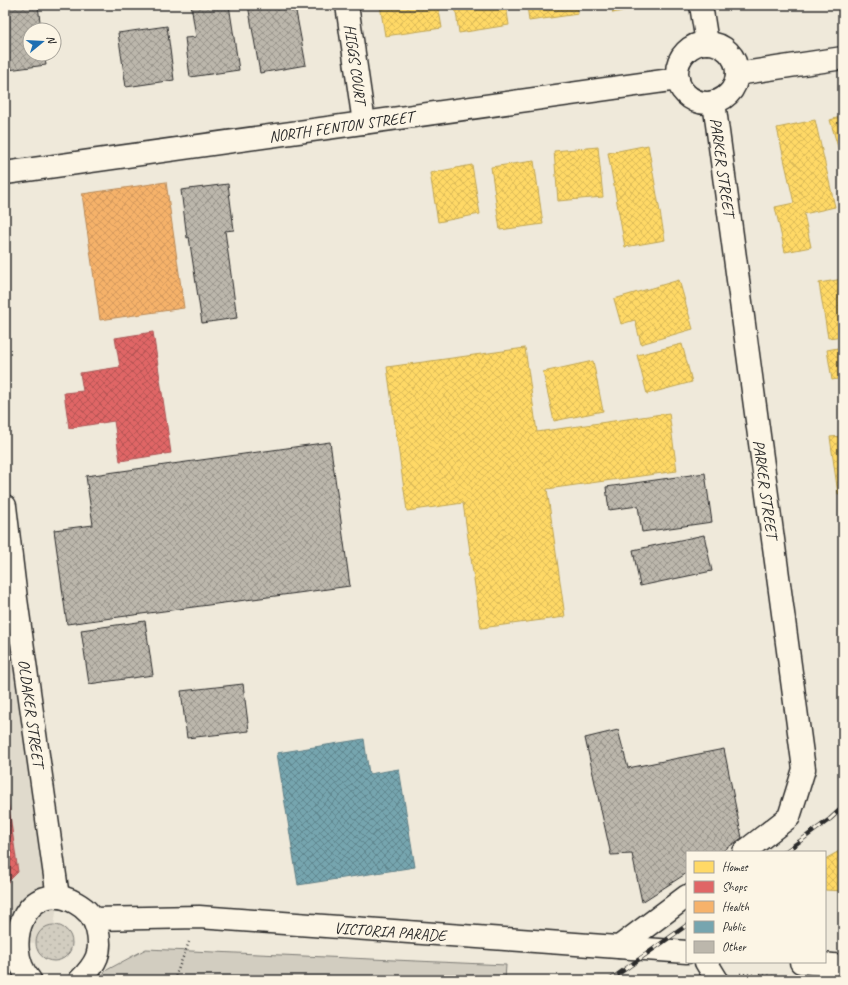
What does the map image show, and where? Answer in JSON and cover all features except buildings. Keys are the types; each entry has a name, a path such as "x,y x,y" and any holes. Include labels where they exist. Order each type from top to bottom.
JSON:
{"street":[{"name":"HIGGS COURT","path":"347,5 364,123"},
{"path":"701,5 707,43"},
{"path":"707,43 722,47 731,55 737,74 734,84 729,92 721,99 714,102 703,102 693,99 685,93 678,79 677,69 680,58 687,50 696,45 707,43"},
{"path":"737,74 843,58"},
{"name":"NORTH FENTON STREET","path":"5,173 678,79"},
{"name":"PARKER STREET","path":"714,102 804,769 788,817 745,851"},
{"name":"OLDAKER STREET","path":"5,506 11,599 58,897"},
{"path":"30,980 22,974 13,961 7,944 8,937 17,916 29,904 44,898 58,897 71,900 83,907 93,919 100,939 98,955 91,969 80,980"},
{"path":"619,947 686,897"},
{"name":"VICTORIA PARADE","path":"93,919 199,917 686,952"},
{"path":"707,963 726,978"},
{"path":"812,963 843,966"}],"path":[{"path":"174,980 199,917"},
{"path":"726,978 738,974 785,978"}],"shaded area":[{"path":"5,506 58,897 52,941 5,945"},
{"path":"57,925 67,930 71,936 71,950 67,956 61,960 51,961 41,956 37,950 36,940 41,930 47,926"},
{"path":"146,949 506,965 505,980 101,980 105,971"}],"railway":[{"path":"786,851 830,819 843,807"},
{"path":"610,980 686,926"}]}
